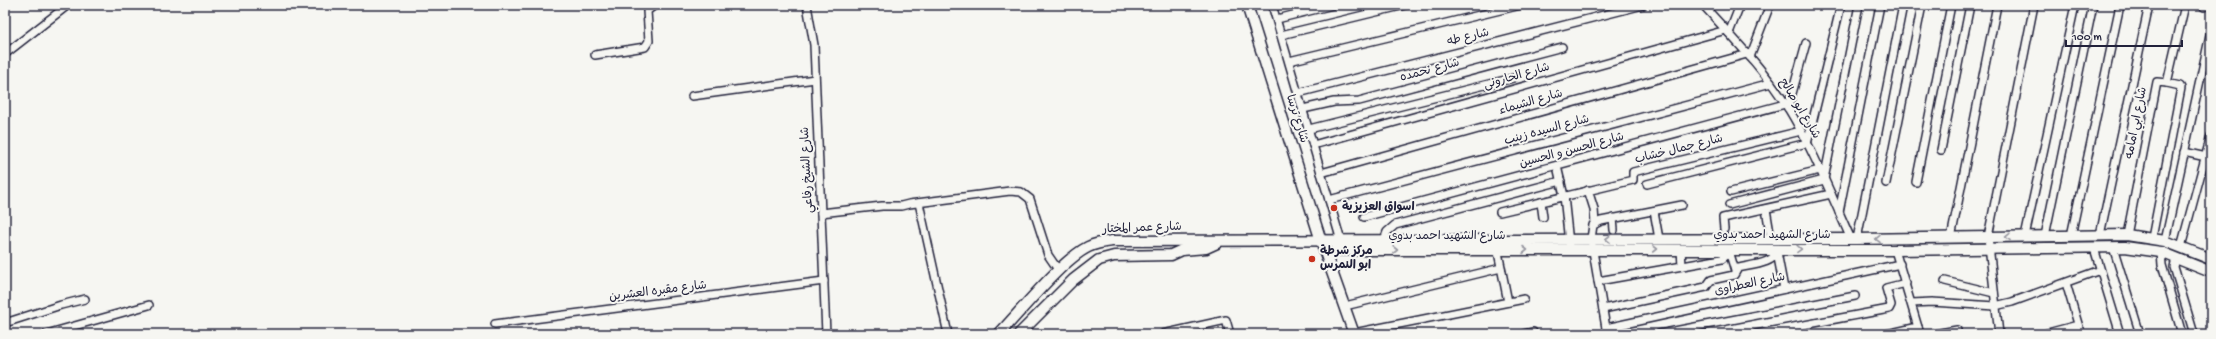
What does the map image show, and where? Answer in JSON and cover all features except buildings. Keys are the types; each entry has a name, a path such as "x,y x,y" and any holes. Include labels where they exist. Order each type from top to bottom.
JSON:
{"street":[{"path":"5,54 68,5"},
{"path":"595,55 645,47 649,41 647,11 655,5"},
{"name":"شارع الشيخ رفاعي","path":"807,5 814,45 826,334"},
{"name":"شارع ترسا","path":"1247,5 1321,241 1354,334"},
{"path":"1272,5 1329,200 1338,241"},
{"path":"1276,19 1333,5"},
{"path":"1281,35 1405,5"},
{"path":"1289,61 1521,5"},
{"name":"شارع طه","path":"1298,93 1643,5"},
{"name":"شارع ابو صالح","path":"1704,5 1771,83 1787,106 1801,131 1839,212 1854,239"},
{"path":"1727,31 1740,5"},
{"path":"1748,56 1770,5"},
{"path":"1647,184 1807,144 1841,5"},
{"path":"1729,205 1824,180 1859,5"},
{"path":"1839,212 1880,5"},
{"path":"1854,239 1903,5"},
{"path":"1886,183 1922,5"},
{"path":"1916,182 1951,5"},
{"path":"1941,150 1970,5"},
{"path":"1951,238 1997,5"},
{"path":"1999,334 1988,237 2034,5"},
{"path":"2026,236 2075,5"},
{"path":"2045,236 2092,5"},
{"path":"2071,236 2120,5"},
{"path":"2100,235 2149,5"},
{"name":"شارع ابي امامه","path":"2127,235 2157,82 2167,83 2185,5"},
{"path":"2165,241 2211,30"},
{"name":"شارع الحارونى","path":"1313,145 1727,31"},
{"path":"1787,106 1806,43"},
{"name":"شارع نحمده","path":"1303,110 1334,102 1359,101 1562,47"},
{"name":"شارع الشيماء","path":"1321,173 1748,56"},
{"path":"1309,129 1513,78"},
{"path":"692,96 815,79"},
{"name":"شارع السيده زينب","path":"1329,200 1771,83"},
{"path":"2152,238 2181,88 2180,86 2167,83"},
{"name":"شارع الحسن و الحسين","path":"1364,217 1787,106"},
{"name":"شارع جمال خشاب","path":"1500,212 1633,180 1633,172 1801,131"},
{"path":"2181,247 2211,136"},
{"path":"2184,152 2206,157"},
{"path":"1558,166 1564,196 1569,244"},
{"path":"1731,192 1820,170"},
{"path":"1384,240 1387,232 1395,225 1561,181"},
{"path":"821,212 882,206 901,206 1015,190 1026,194 1030,199 1048,255 1059,271"},
{"path":"1588,190 1594,209 1594,224 1591,228 1592,244 1606,331"},
{"path":"1724,229 1723,218 1831,194"},
{"path":"1541,202 1544,217"},
{"path":"920,203 948,334"},
{"path":"1594,224 1613,218 1682,205"},
{"path":"1766,209 1771,239"},
{"path":"1654,211 1659,239"},
{"path":"1613,218 1614,230"},
{"name":"شارع الشهيد احمد بدوي","path":"1592,244 1659,239 1854,239 2127,235 2165,241 2211,258"},
{"name":"شارع الشهيد احمد بدوي","path":"1321,241 1384,240 1497,245"},
{"path":"1019,334 1072,280 1099,260 1114,256 1171,255 1182,250 1206,248 1222,241"},
{"name":"شارع عمر المختار","path":"1000,334 1059,271 1080,252 1103,242 1321,241"},
{"name":"شارع الشهيد احمد بدوي","path":"1338,241 1336,248 1339,250 1569,244 1732,251 2113,247 2138,248 2161,252 2211,272"},
{"path":"1497,245 1508,302"},
{"path":"2113,247 2140,334"},
{"path":"2094,248 2120,334"},
{"path":"1681,249 1682,266"},
{"path":"1603,308 1706,287 1710,281 1734,275 1738,268 1772,259 1777,250"},
{"path":"1777,250 1784,289"},
{"path":"1887,334 1919,331 1912,303 1895,250"},
{"path":"1598,281 1722,259 1732,251"},
{"path":"1732,251 1735,271"},
{"path":"2161,252 2162,265 2182,334"},
{"path":"2176,258 2174,267 2194,334"},
{"name":"شارع العطراوى","path":"1606,331 1784,289 1900,264"},
{"path":"1344,306 1501,268"},
{"path":"1912,303 1932,302 1995,306 2066,283 2100,270"},
{"name":"شارع مقبره العشرين","path":"495,324 824,281"},
{"path":"1945,281 1994,293"},
{"path":"1756,334 1889,309 1891,305 1886,288 1906,283"},
{"path":"2066,283 2081,334"},
{"path":"1659,334 1855,296"},
{"path":"5,323 85,299"},
{"path":"1354,334 1381,331 1524,299"},
{"path":"46,334 149,305"},
{"path":"1163,334 1226,320 1230,334"},
{"path":"2044,334 2078,325"},
{"path":"1934,334 1957,330"},
{"path":"1524,334 1533,332"}],"place":[{"name":"اسواق العزيزية","path":"1334,208"},
{"name":"مركز شرطة ابو النمرس","path":"1312,259"}]}
